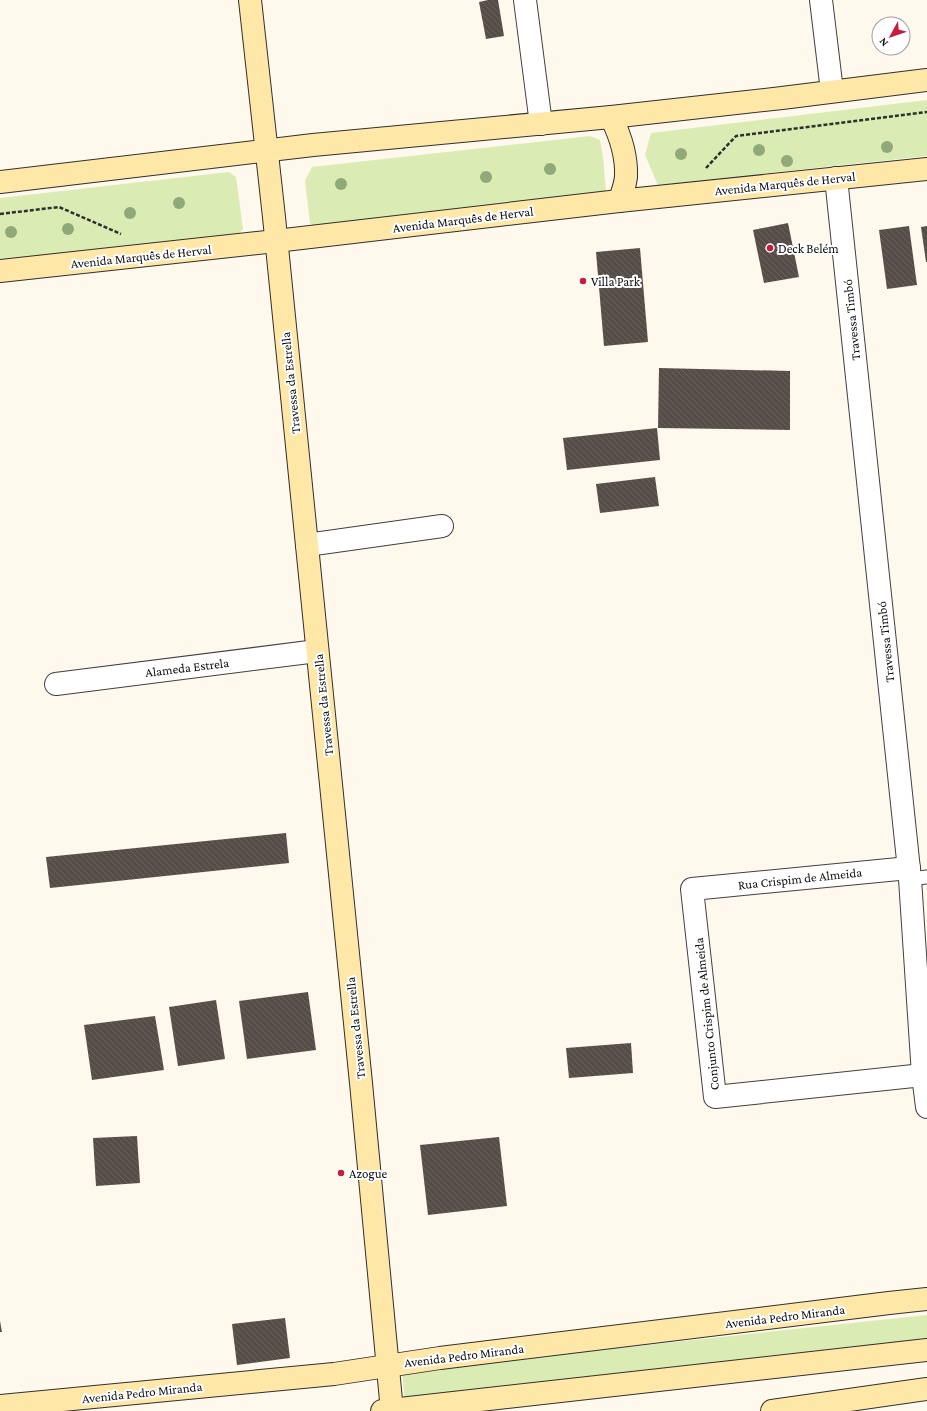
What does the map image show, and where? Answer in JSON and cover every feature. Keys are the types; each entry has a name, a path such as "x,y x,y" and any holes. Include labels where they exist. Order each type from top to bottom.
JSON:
{"main road":[{"name":"Travessa da Estrella","path":"250,0 267,150 361,1083 388,1365 389,1411"},
{"path":"0,182 267,150 611,117 927,80"},
{"path":"611,117 618,131 626,162 626,178 620,201"},
{"name":"Avenida Marquês de Herval","path":"0,271 620,201 927,169"},
{"name":"Avenida Pedro Miranda","path":"0,1406 334,1374 388,1365 927,1299"},
{"path":"389,1411 927,1350"},
{"path":"772,1411 927,1389"}],"street":[{"path":"525,0 541,124"},
{"path":"821,0 832,91"},
{"name":"Travessa Timbó","path":"836,178 915,875 923,996 923,1075 927,1108"},
{"path":"306,545 442,526"},
{"name":"Alameda Estrela","path":"56,684 317,651"},
{"name":"Rua Crispim de Almeida","path":"692,889 915,875"},
{"name":"Conjunto Crispim de Almeida","path":"692,889 715,1097 923,1075"}],"path":[{"path":"704,170 736,136 927,112"},
{"path":"0,214 59,206 122,235"}],"green space":[{"path":"927,100 927,156 658,185 645,155 651,133"},
{"path":"590,136 600,140 606,191 317,229 310,223 305,181 312,167"},
{"path":"229,172 236,177 243,229 237,236 0,263 0,198"},
{"path":"927,1315 927,1341 405,1402 402,1371"}],"building":[{"path":"498,0 504,36 486,39 479,2"},
{"path":"788,223 799,277 764,283 753,230"},
{"path":"909,226 917,285 887,289 879,230"},
{"path":"927,226 927,262 926,262 921,227"},
{"path":"640,248 648,342 604,346 596,252"},
{"path":"659,368 790,371 790,430 658,428"},
{"path":"657,428 660,460 567,470 563,438"},
{"path":"655,477 659,506 600,513 596,484"},
{"path":"286,833 289,863 50,888 46,857"},
{"path":"308,992 316,1050 247,1059 239,1001"},
{"path":"216,1000 225,1059 178,1066 169,1007"},
{"path":"155,1016 164,1070 92,1080 84,1025"},
{"path":"631,1043 633,1073 569,1078 566,1048"},
{"path":"137,1136 140,1183 96,1186 93,1138"},
{"path":"499,1137 507,1206 428,1215 420,1145"},
{"path":"285,1318 290,1358 237,1365 232,1324"},
{"path":"0,1321 2,1332 0,1332"}],"place":[{"name":"Deck Belém","path":"770,248"},
{"name":"Villa Park","path":"583,281"},
{"name":"Azogue","path":"341,1173"}]}
